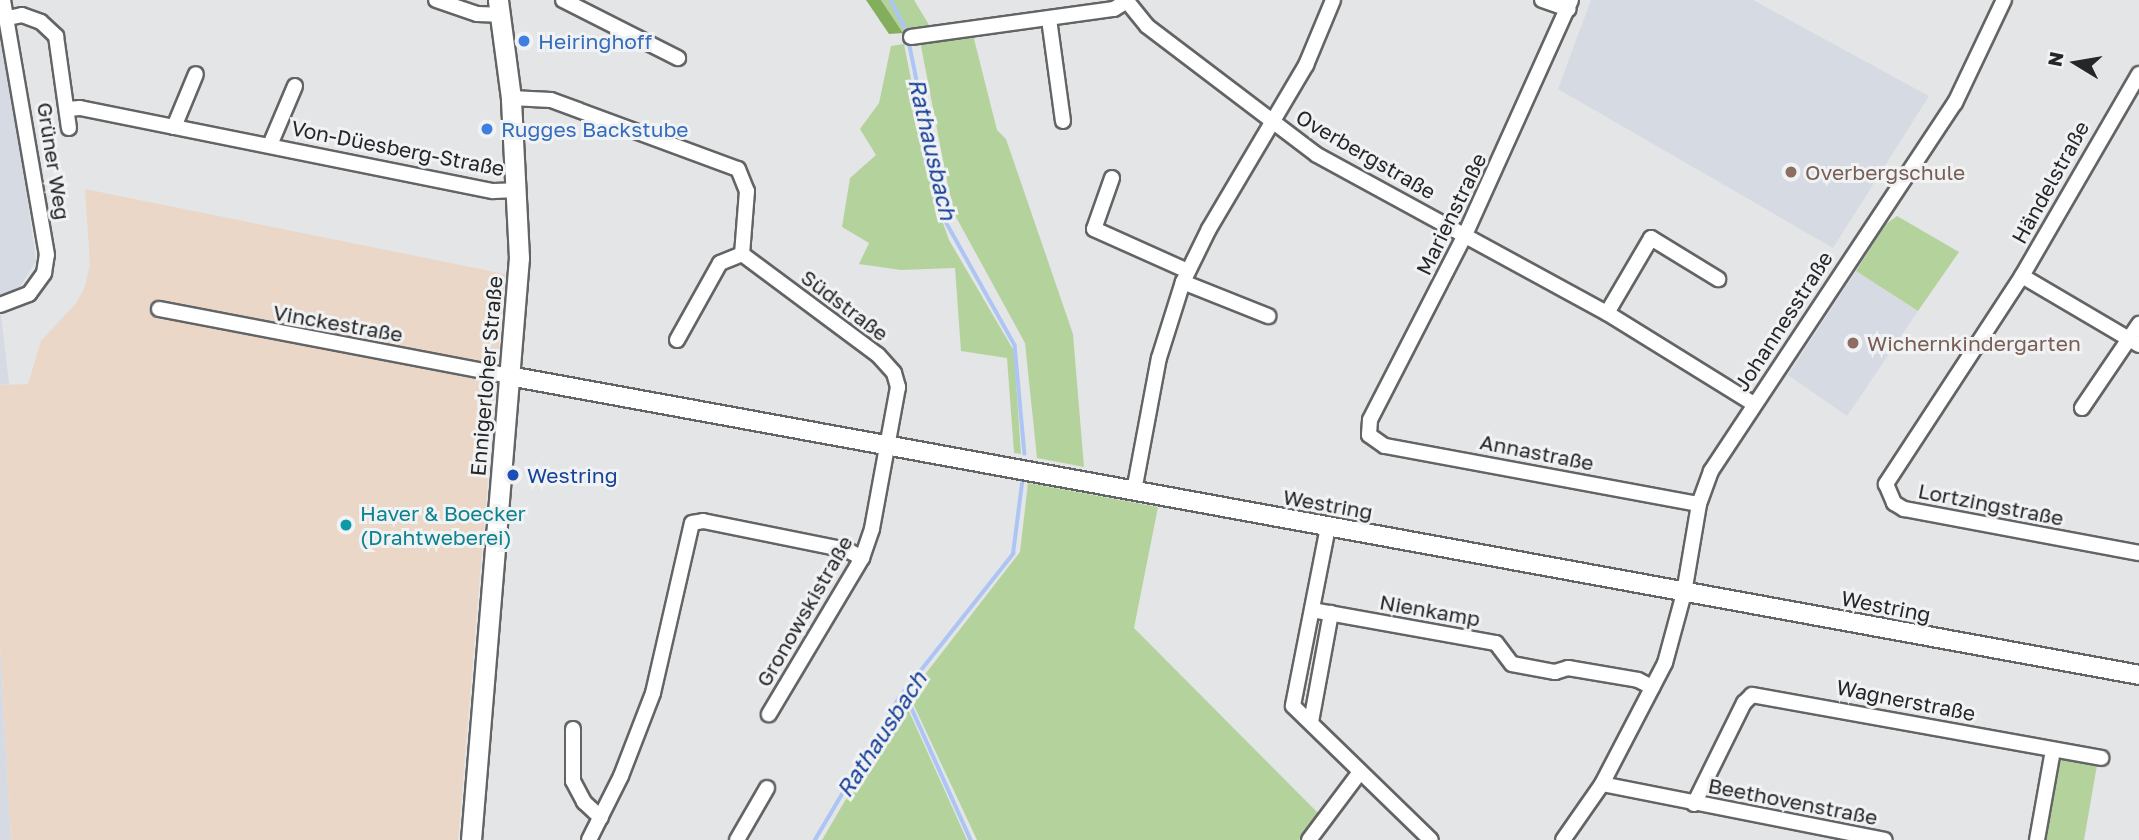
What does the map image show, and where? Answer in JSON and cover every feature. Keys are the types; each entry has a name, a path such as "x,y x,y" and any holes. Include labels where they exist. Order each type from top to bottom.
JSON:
{"main road":[{"name":"Ennigerloher Straße","path":"471,840 519,258 518,190 511,98 499,7"}],"street":[{"name":"Grüner Weg","path":"0,305 29,294 44,274 47,255 3,0"},
{"path":"436,0 477,14 499,7"},
{"path":"563,0 678,58"},
{"path":"1134,491 1159,358 1185,277 1306,65 1333,0"},
{"name":"Marienstraße","path":"1370,435 1370,420 1466,233 1569,5 1542,0"},
{"name":"Johannesstraße","path":"1563,840 1602,784 1668,654 1684,593 1699,504 1711,471 1955,103 2004,0"},
{"path":"911,37 1114,9 1127,1"},
{"name":"Overbergstraße","path":"1127,1 1147,26 1272,124 1317,155 1466,233 1607,313 1754,404"},
{"path":"8,18 22,15 41,22 56,36 69,128"},
{"path":"1049,19 1063,121"},
{"path":"174,127 196,74"},
{"name":"Händelstraße","path":"2022,276 2139,74"},
{"name":"Von-Düesberg-Straße","path":"270,145 295,86"},
{"path":"511,98 551,100 738,169 747,191 742,254 720,263 677,340"},
{"name":"Von-Düesberg-Straße","path":"67,109 80,108 494,191 518,190"},
{"path":"1112,178 1094,229 1185,277 1268,316"},
{"path":"1607,313 1651,238 1718,279"},
{"name":"Südstraße","path":"742,254 878,355 894,373 898,387 887,446"},
{"path":"2022,276 2134,343"},
{"name":"Lortzingstraße","path":"2022,276 1889,475 1887,492 1904,509 2139,553"},
{"name":"Vinckestraße","path":"159,309 509,376"},
{"path":"2082,408 2134,343 2139,324"},
{"name":"Westring","path":"509,376 2139,676"},
{"name":"Annastraße","path":"1370,435 1385,446 1699,504"},
{"name":"Gronowskistraße","path":"769,714 862,558 872,529 887,446"},
{"path":"589,840 639,733 664,660 692,523 703,521 847,550 862,558"},
{"path":"1328,527 1293,706 1431,840"},
{"name":"Nienkamp","path":"1311,610 1496,643 1512,664 1555,671 1568,668 1638,680 1652,688"},
{"path":"1311,722 1331,613"},
{"name":"Beethovenstraße","path":"1694,804 1744,702 1752,695"},
{"name":"Wagnerstraße","path":"1752,695 2101,758"},
{"path":"573,729 573,781 584,802 601,818"},
{"path":"2037,840 2053,750"},
{"path":"1309,840 1360,772"},
{"name":"Beethovenstraße","path":"1602,784 1885,840"},
{"path":"737,840 767,788"}],"shaded area":[{"name":"Overbergschule","path":"1591,0 1753,0 1929,96 1833,248 1558,89"},
{"path":"0,33 6,46 36,261 20,287 0,296"},
{"path":"85,189 505,274 458,840 11,840 0,641 0,385 28,384 41,341 77,302 85,286 90,264"},
{"name":"Wichernkindergarten","path":"1856,271 1918,311 1847,416 1788,375"},
{"path":"0,314 9,384 0,385"},
{"path":"0,641 11,840 0,840"}],"green space":[{"path":"866,0 881,0 903,33 889,34"},
{"path":"881,0 914,0 932,30 903,33"},
{"path":"973,35 997,130 1006,139 1073,334 1084,467 1037,458 1025,343 956,217 948,186 920,41"},
{"path":"904,44 935,200 949,240 1014,351 1021,454 1014,453 1007,358 961,351 955,268 901,270 859,264 869,243 842,227 850,178 876,155 860,129 879,103 891,46"},
{"path":"1897,216 1959,252 1918,311 1856,271 1886,224"},
{"path":"1028,483 1158,507 1134,628 1318,813 1299,840 977,840 909,695 1020,552"},
{"path":"904,700 967,840 822,840"},
{"path":"2063,759 2097,765 2084,840 2042,840 2055,765"}],"waterway":[{"name":"Rathausbach","path":"891,0 908,34"},
{"name":"Rathausbach","path":"909,41 945,220 1015,345 1025,454"},
{"name":"Rathausbach","path":"815,840 899,698 1013,554 1022,484"},
{"path":"905,693 971,840"}],"place":[{"name":"Heiringhoff","path":"524,41"},
{"name":"Rugges Backstube","path":"487,129"},
{"name":"Overbergschule","path":"1791,172"},
{"name":"Wichernkindergarten","path":"1853,343"},
{"name":"Westring","path":"513,475"},
{"name":"Haver & Boecker (Drahtweberei)","path":"346,525"}]}
